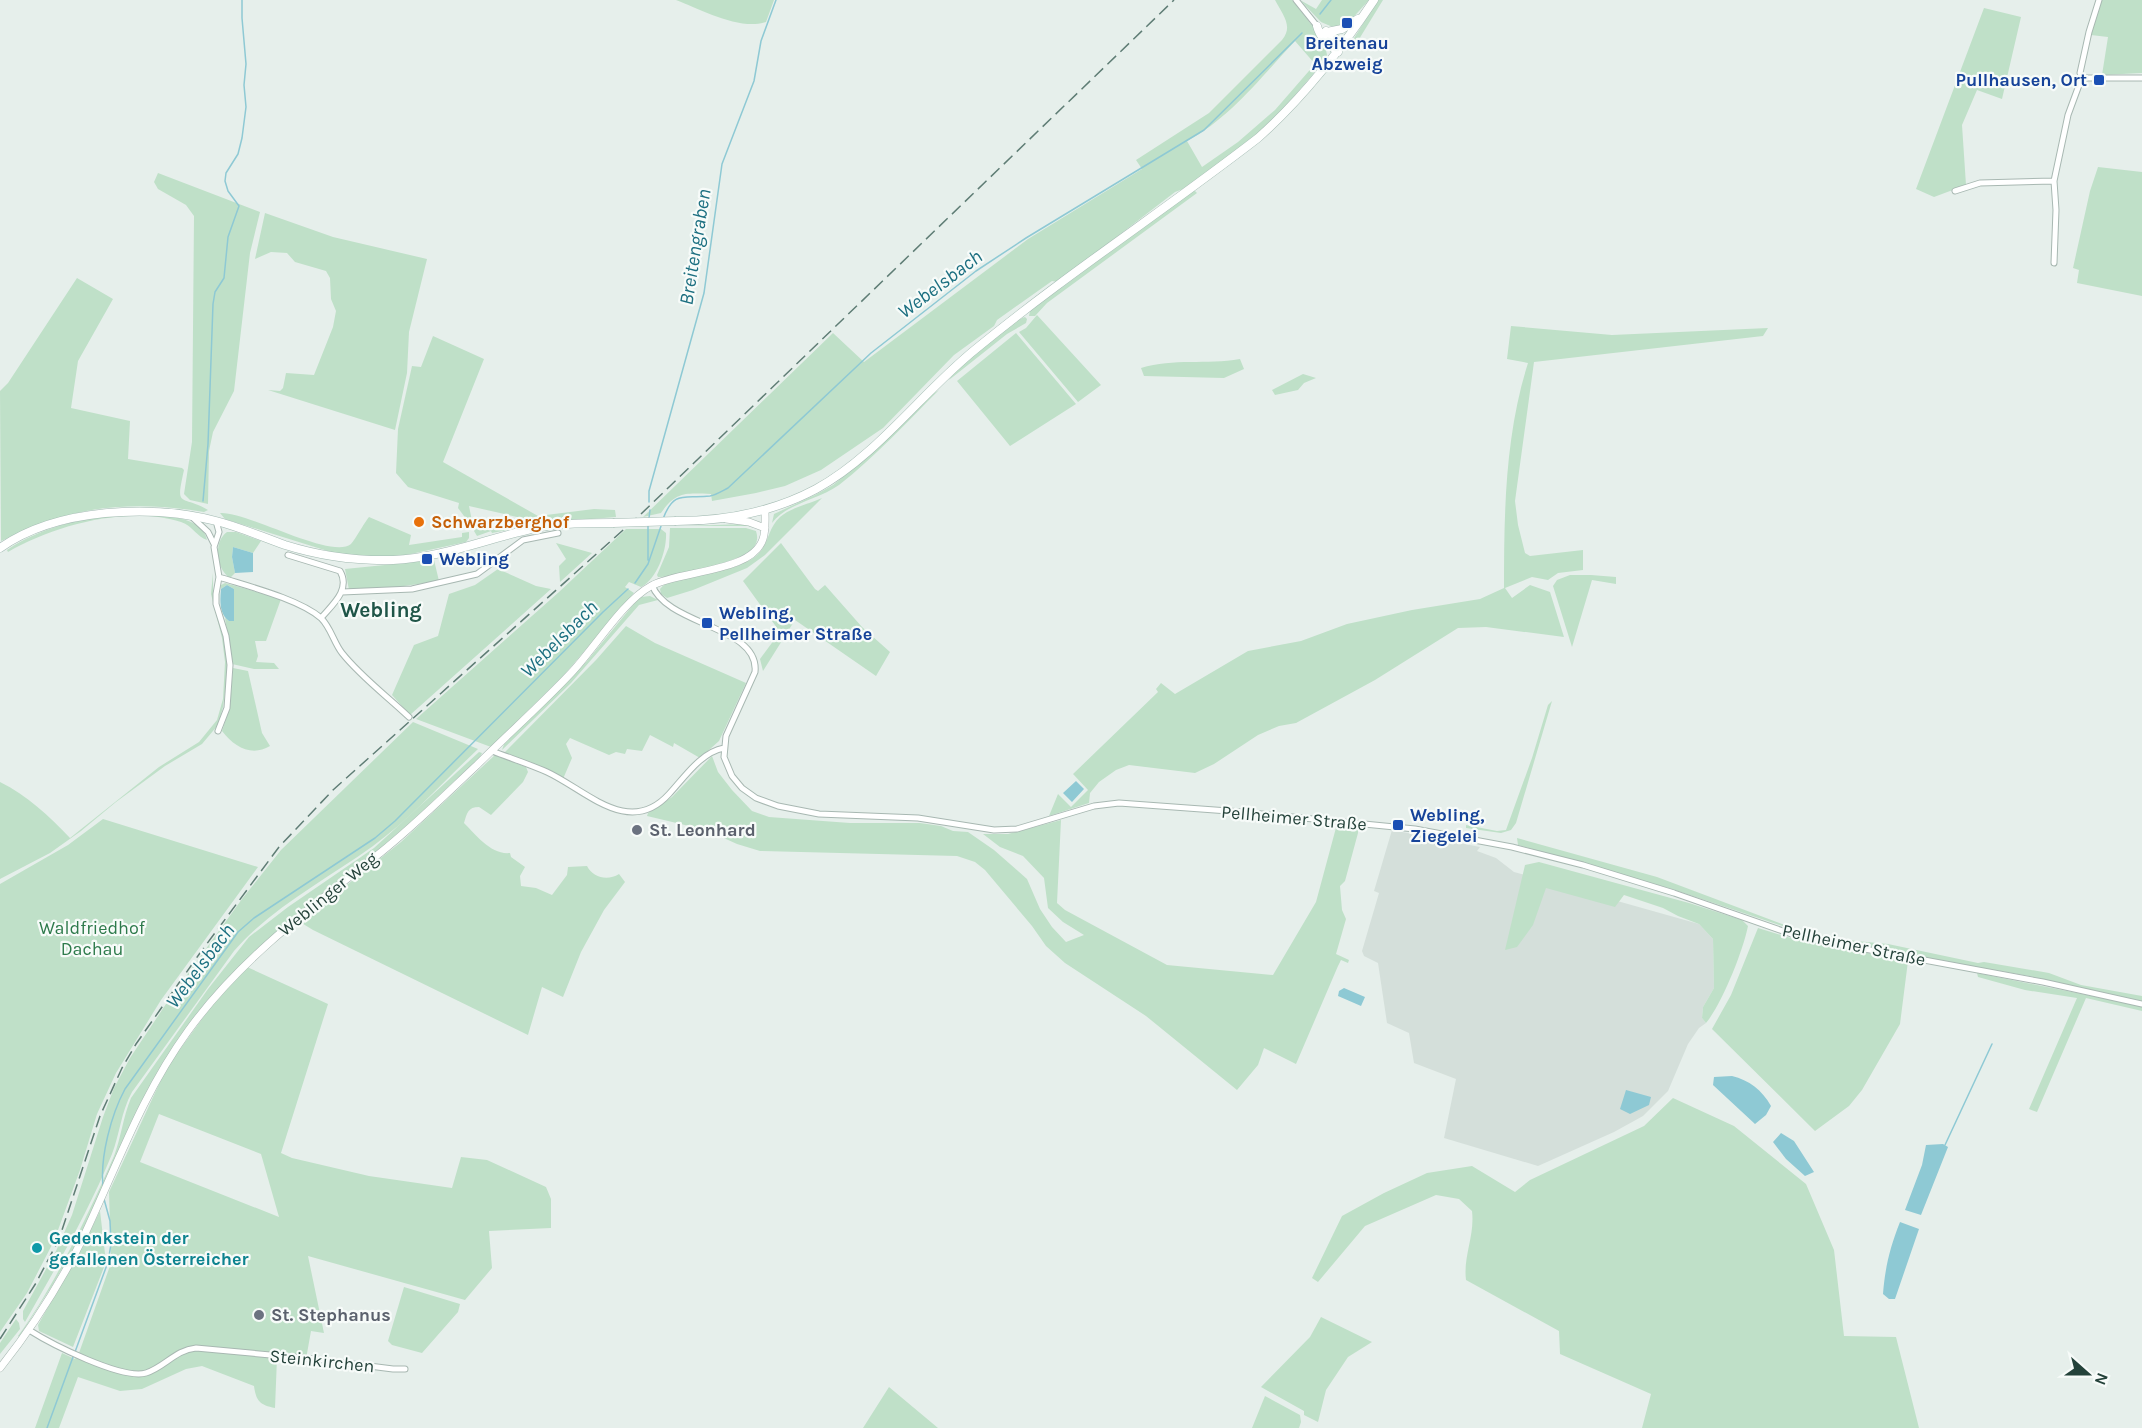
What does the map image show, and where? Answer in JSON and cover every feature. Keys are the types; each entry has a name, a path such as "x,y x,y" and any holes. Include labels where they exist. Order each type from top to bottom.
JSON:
{"main road":[{"path":"0,548 44,527 80,518 152,511 216,521 323,555 365,560 394,560 435,554 519,532 562,524 723,519 765,510 817,489 855,462 976,348 1258,138 1293,105 1341,49 1374,0"},
{"path":"1327,32 1342,29 1364,15"},
{"path":"1317,26 1327,32 1341,49"},
{"path":"1317,26 1318,32 1327,43 1341,49"}],"street":[{"path":"1296,0 1317,26"},
{"path":"2054,263 2056,210 2054,181 2068,115 2082,77 2080,73 2086,44 2099,0"},
{"path":"2082,77 2142,78"},
{"path":"1955,191 1980,183 2054,181"},
{"path":"723,519 749,522 765,528 765,510"},
{"path":"191,516 214,544 219,577 216,604 226,636 230,664 227,708 218,731"},
{"path":"210,537 216,521"},
{"path":"214,544 219,532 216,521"},
{"name":"Weblinger Weg","path":"0,1368 29,1330 81,1241 139,1113 160,1075 187,1032 228,982 269,942 434,806 571,673 633,600 652,585 747,558 760,546 765,528"},
{"path":"342,592 412,589 477,574 523,540 558,533"},
{"path":"288,555 340,571 343,578 342,592 321,618"},
{"path":"219,577 271,593 321,618 342,653 409,717"},
{"path":"492,750 549,773 605,806 636,813 646,811 665,799 712,750 724,748 730,727 755,672 754,657 741,642 678,612 655,593 652,585"},
{"name":"Pellheimer Straße","path":"724,748 727,767 742,788 764,802 788,809 819,814 918,818 1004,831 1094,806 1133,803 1415,830 1512,848 1582,865 1674,893 1800,937 2043,982 2142,1004"},
{"name":"Steinkirchen","path":"29,1330 71,1352 132,1374 146,1373 187,1349 405,1369"}],"shaded area":[{"path":"1392,830 1480,847 1477,851 1496,858 1514,872 1699,924 1713,939 1714,988 1703,1007 1702,1018 1706,1023 1699,1028 1688,1044 1668,1091 1643,1116 1614,1132 1538,1166 1444,1138 1456,1079 1414,1063 1409,1033 1387,1023 1378,963 1364,956 1362,951 1379,893 1374,891"}],"green space":[{"path":"676,0 774,0 766,22 744,24 720,18"},
{"path":"1275,0 1292,0 1324,44 1327,58 1278,115 1252,139 1183,189 1175,192 1058,282 1052,281 997,320 994,326 954,355 883,428 821,470 785,486 712,501 711,494 682,495 666,506 661,513 643,517 833,333 864,362 1028,239 1142,169 1136,160 1209,113 1282,40 1287,25","holes":["1295,41 1315,64 1275,110 1238,142 1202,167 1187,141 1217,121 1258,82"]},
{"path":"1300,0 1316,9 1322,0 1369,0 1349,22 1335,28 1321,22"},
{"path":"1378,0 1383,0 1353,49 1350,49 1349,46"},
{"path":"2101,0 2142,0 2142,73 2102,75 2108,37 2091,35"},
{"path":"1984,8 2021,17 2002,99 1977,90 1962,125 1966,185 1934,197 1916,189"},
{"path":"2098,167 2142,172 2142,296 2077,283 2079,270 2073,268 2090,191"},
{"path":"158,173 260,212 250,253 234,391 213,432 209,451 208,504 190,500 184,494 192,442 194,216 186,205 158,189 154,182"},
{"path":"1194,190 1197,193 1047,303 1035,316 1029,316 1030,311"},
{"path":"265,213 333,237 427,259 409,332 407,373 395,430 268,390 280,391 283,388 286,373 314,375 333,327 336,311 331,299 330,278 326,271 295,262 287,253 271,252 255,259"},
{"path":"77,278 113,299 78,361 71,408 130,421 128,459 182,468 184,470 180,491 182,499 208,510 204,512 151,506 97,509 62,517 1,541 0,391 8,383"},
{"path":"1037,315 1101,385 1078,402 1019,332 1026,328"},
{"path":"1025,317 1026,323 1007,334 949,380 984,344 1006,327"},
{"path":"1511,326 1612,335 1768,328 1763,336 1534,362 1515,501 1518,525 1525,553 1530,556 1583,550 1583,570 1558,573 1548,580 1532,577 1505,588 1512,598 1530,585 1550,592 1564,637 1486,627 1458,628 1375,680 1296,723 1279,726 1258,735 1214,764 1195,773 1129,765 1116,770 1099,782 1090,793 1089,803 1049,816 1058,794 1071,807 1088,790 1073,774 1158,692 1156,689 1161,683 1175,694 1248,651 1301,641 1347,624 1480,599 1504,588 1507,474 1520,390 1528,363 1507,359"},
{"path":"1016,333 1076,404 1010,446 957,381"},
{"path":"433,336 484,359 443,462 538,516 594,509 615,510 616,517 542,523 492,533 491,531 477,536 475,529 494,529 526,519 469,506 472,521 470,524 458,508 459,503 408,487 396,473 398,429 412,366 421,367"},
{"path":"1240,359 1244,369 1224,378 1144,376 1141,368 1166,363"},
{"path":"1303,374 1316,378 1304,383 1298,390 1275,395 1272,390"},
{"path":"939,390 878,451 839,485 794,506 778,516 772,523 774,514 833,485"},
{"path":"822,498 765,555 747,568 667,598 661,594 660,589 674,580 723,570 755,557 764,546 775,522 780,517"},
{"path":"220,513 233,514 326,546 341,547 351,544 369,517 411,535 409,545 462,537 462,533 469,532 469,538 466,542 397,557 334,553 225,519"},
{"path":"121,514 170,516 183,519 195,524 203,531 207,540 181,522 161,517 116,517 69,526 8,552 7,550 33,535 61,525"},
{"path":"745,524 754,528 748,526 685,526"},
{"path":"670,528 746,528 756,531 757,540 749,552 743,556 690,572 658,577 669,547"},
{"path":"626,529 661,529 666,533 663,555 652,578 641,587 629,582 625,587 634,593 564,675 491,747 416,719 559,592"},
{"path":"227,532 236,532 261,541 253,553 233,547 235,573 230,578 225,574 218,555 220,542"},
{"path":"556,543 592,553 560,582 559,566 566,559"},
{"path":"781,543 815,589 818,591 825,585 862,627 890,652 876,676 795,620 763,671 760,659 780,632 743,581"},
{"path":"434,560 439,581 390,588 349,590 345,569"},
{"path":"498,569 536,586 551,589 410,715 392,695 414,645 438,636 449,594 475,585"},
{"path":"213,573 213,599 223,631 228,669 223,707 218,725 202,744 165,766 81,831 50,853 0,879 0,782 37,807 70,838 159,767 199,742 217,720 223,699 225,662 222,638 211,594"},
{"path":"1570,575 1616,577 1616,584 1592,580 1572,647 1553,586 1557,580"},
{"path":"225,583 281,599 266,641 255,641 258,656 256,662 274,663 279,669 254,669 232,664 225,618 229,621 234,620 234,589 227,585 221,589 221,585"},
{"path":"650,596 658,600 639,605 571,683 502,750 504,744 587,661 637,600"},
{"path":"626,626 655,643 746,683 719,741 700,758 674,743 673,747 650,735 642,751 627,749 625,754 616,752 609,755 570,738 566,744 572,758 563,779 503,754 596,660"},
{"path":"233,668 248,671 262,733 270,746 257,751 238,746 222,731 230,707"},
{"path":"1552,701 1516,823 1511,830 1501,833 1466,828 1466,825 1497,831 1506,830 1548,705"},
{"path":"413,722 478,749 387,835 282,907 234,951 132,1092 125,1107 112,1154 93,1197 25,1322 23,1311 56,1251 72,1215 103,1117 114,1088 130,1058 242,899 281,850"},
{"path":"479,752 482,753 480,757 394,838 258,948 198,1013 174,1046 75,1246 19,1337 58,1273 94,1201 114,1156 131,1098 208,989 249,937 288,907 374,848"},
{"path":"495,755 526,767 528,772 523,782 491,815 479,807 472,808 464,823 490,848 510,853 511,857 525,867 520,876 521,886 536,888 552,895 567,875 568,867 587,866 597,876 606,878 619,874 625,882 604,910 581,952 563,997 542,987 528,1035 300,922 401,842"},
{"path":"712,756 718,772 732,790 752,811 769,817 850,823 920,823 968,832 994,850 1027,879 1040,909 1066,942 1084,935 1063,922 1048,908 1044,878 1023,856 1000,847 983,834 1008,834 1061,820 1057,903 1065,910 1167,965 1273,975 1316,902 1337,824 1355,826 1358,828 1358,833 1345,881 1340,886 1342,910 1346,919 1336,954 1349,960 1348,963 1341,960 1296,1064 1264,1048 1258,1065 1237,1090 1146,1016 1065,963 1046,946 985,870 975,862 957,856 760,851 737,844 706,830 647,816 672,797"},
{"name":"Waldfriedhof Dachau","path":"103,819 258,867 161,1000 116,1073 97,1114 80,1170 54,1241 27,1293 0,1332 0,884 68,845"},
{"path":"1517,838 1657,877 1801,931 1888,944 1978,963 1984,962 2049,973 2081,985 2142,996 2142,1001 2029,976 1880,950 1803,933 1672,889 1518,845"},
{"path":"1539,862 1742,920 1748,926 1742,949 1725,991 1706,1023 1702,1018 1703,1007 1714,988 1713,939 1699,924 1663,908 1624,895 1615,907 1546,888 1533,925 1517,947 1505,950 1525,865"},
{"path":"1758,928 1791,938 1908,961 1900,1024 1862,1090 1849,1106 1815,1131 1712,1029 1731,995"},
{"path":"247,967 328,1004 281,1153 292,1158 369,1176 452,1188 461,1157 487,1160 546,1187 551,1199 551,1228 489,1231 492,1268 465,1300 308,1256 324,1333 311,1331 306,1359 277,1358 275,1408 260,1402 254,1386 202,1366 186,1369 142,1389 120,1391 78,1377 59,1428 35,1428 62,1353 75,1359 79,1353 111,1263 109,1192 167,1067 213,1004","holes":["159,1114 261,1154 279,1217 140,1162"]},
{"path":"1977,973 2142,1006 2142,1011 2086,998 2037,1112 2029,1109 2077,998 2025,990 1978,977"},
{"path":"1673,1098 1734,1126 1806,1184 1834,1250 1844,1336 1896,1337 1919,1428 1642,1428 1651,1394 1560,1354 1559,1331 1466,1280 1472,1211 1459,1199 1436,1195 1365,1226 1318,1282 1312,1278 1342,1216 1384,1193 1427,1173 1472,1166 1515,1192 1530,1180 1644,1126"},
{"path":"100,1211 106,1262 73,1347 39,1331 38,1325"},
{"path":"404,1287 460,1304 458,1312 422,1353 392,1345 388,1341"},
{"path":"1321,1317 1372,1342 1348,1357 1326,1390 1318,1422 1304,1415 1304,1411 1261,1387 1310,1337"},
{"path":"16,1319 20,1329 0,1354 0,1343"},
{"path":"889,1387 938,1428 863,1428"},
{"path":"1265,1396 1300,1415 1299,1428 1252,1428"}],"water":[{"path":"233,547 253,553 253,572 235,573"},
{"path":"227,585 234,589 234,621 229,621 223,615 221,606 221,589"},
{"path":"1076,781 1084,789 1072,802 1063,793"},
{"path":"1344,988 1365,997 1361,1006 1338,996 1339,991"},
{"path":"1732,1076 1754,1086 1771,1106 1766,1115 1755,1124 1713,1085 1714,1077"},
{"path":"1626,1090 1651,1097 1649,1105 1630,1114 1620,1109"},
{"path":"1781,1133 1794,1141 1814,1172 1805,1176 1786,1159 1773,1142"},
{"path":"1943,1144 1948,1147 1921,1215 1905,1210 1922,1165 1926,1145"},
{"path":"1900,1222 1919,1229 1895,1299 1889,1299 1883,1294 1885,1275"}],"waterway":[{"path":"203,501 208,444 213,304 215,292 224,278 228,237 239,206 228,191 225,181 226,173 238,154 246,107 242,0"},
{"name":"Breitengraben","path":"649,502 649,491 704,293 722,164 754,81 761,41 776,0"},
{"name":"Webelsbach","path":"1320,14 1331,0"},
{"name":"Webelsbach","path":"663,519 671,503 676,499 710,496 728,488 871,353 976,271 1204,130 1302,33"},
{"name":"Breitengraben","path":"649,518 650,510"},
{"name":"Breitengraben","path":"648,526 648,560"},
{"name":"Breitengraben","path":"635,583 648,564 661,526"},
{"name":"Webelsbach","path":"103,1186 103,1162 108,1136 115,1111 125,1089 238,932 254,918 375,838 395,821 628,589"},
{"path":"1945,1145 1992,1044"},
{"name":"Webelsbach","path":"75,1352 108,1262 111,1244 110,1221 104,1199"},
{"name":"Webelsbach","path":"47,1428 73,1357"}],"railway":[{"path":"0,1339 36,1283 59,1239 100,1116 122,1068 136,1044 200,953 279,847 333,790 641,514 1174,0"}],"place":[{"name":"Breitenau Abzweig","path":"1347,23"},
{"name":"Pullhausen, Ort","path":"2099,80"},
{"name":"Schwarzberghof","path":"419,522"},
{"name":"Webling","path":"427,559"},
{"name":"Webling, Pellheimer Straße","path":"707,623"},
{"name":"Webling, Ziegelei","path":"1398,825"},
{"name":"St. Leonhard","path":"637,830"},
{"name":"Gedenkstein der gefallenen Österreicher","path":"37,1248"},
{"name":"St. Stephanus","path":"259,1315"}],"district":[{"name":"Webling","path":"381,610"}]}
